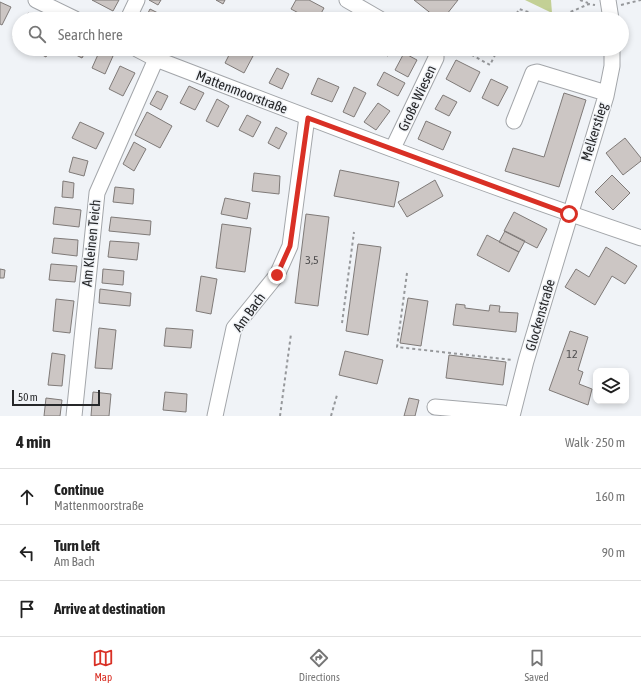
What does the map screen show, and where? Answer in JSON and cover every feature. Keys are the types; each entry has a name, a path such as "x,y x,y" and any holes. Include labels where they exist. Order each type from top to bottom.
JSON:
{"street":[{"path":"36,0 61,12"},
{"path":"131,12 136,0"},
{"path":"347,0 368,12"},
{"name":"Mattenmoorstraße","path":"150,56 308,118 569,214 641,238"},
{"name":"Große Wiesen","path":"393,148 436,56"},
{"name":"Melkerstieg","path":"569,214 606,93 612,66 612,56"},
{"name":"Am Kleinen Teich","path":"74,416 96,193 156,59"},
{"path":"514,121 533,73 537,72 606,93"},
{"name":"Am Bach","path":"215,416 234,328 277,275 290,246 308,118"},
{"name":"Glockenstraße","path":"506,415 516,398 569,214"},
{"path":"435,407 506,415"}],"path":[{"path":"580,0 589,4 610,9 641,0"},
{"path":"588,0 589,4"},
{"path":"570,12 589,4"},
{"path":"518,12 519,9 528,12"},
{"path":"474,56 490,65 494,56"},
{"path":"342,323 354,232"},
{"path":"407,273 397,347 526,362"},
{"path":"280,416 291,334"},
{"path":"331,416 337,395"}],"green space":[{"path":"525,0 551,0 552,12"}],"building":[{"path":"92,0 119,0 113,11"},
{"path":"149,0 161,0 158,5"},
{"path":"216,0 225,0 223,4"},
{"path":"296,0 309,0 324,8 322,12 297,12 291,9"},
{"path":"414,0 458,0 449,12 429,12"},
{"path":"0,2 11,7 2,25 0,24"},
{"path":"150,9 156,12 148,12"},
{"path":"97,56 113,56 105,74 92,68"},
{"path":"228,56 253,56 244,73 225,63"},
{"path":"402,56 410,56 417,60 408,77 395,70"},
{"path":"456,60 480,72 470,92 446,79"},
{"path":"120,66 135,73 123,96 109,89"},
{"path":"277,68 289,74 282,89 269,83"},
{"path":"384,72 405,83 398,96 377,85"},
{"path":"318,78 339,87 332,102 311,94"},
{"path":"491,79 508,87 498,106 482,98"},
{"path":"189,86 204,93 195,110 180,103"},
{"path":"354,87 366,93 354,117 343,112"},
{"path":"157,91 168,96 161,110 150,104"},
{"path":"564,93 586,100 559,187 505,171 513,148 544,157"},
{"path":"443,95 457,102 449,116 435,109"},
{"path":"217,99 229,106 218,127 206,121"},
{"path":"378,103 390,111 376,130 364,122"},
{"path":"147,112 172,126 160,148 135,135"},
{"path":"247,115 261,122 253,137 239,130"},
{"path":"426,121 451,132 443,150 418,139"},
{"path":"80,122 104,133 96,149 72,138"},
{"path":"276,127 287,133 279,149 268,143"},
{"path":"625,138 641,158 641,161 623,175 606,153"},
{"path":"134,142 146,149 134,171 123,164"},
{"path":"73,157 88,161 84,176 69,172"},
{"path":"340,170 399,182 394,207 334,196"},
{"path":"254,173 280,176 279,194 252,191"},
{"path":"612,175 630,193 613,210 595,192"},
{"path":"435,180 443,196 407,217 398,202"},
{"path":"63,181 74,183 73,198 62,197"},
{"path":"115,187 134,189 133,204 113,202"},
{"path":"225,198 250,203 247,219 221,214"},
{"path":"55,207 81,210 79,227 53,224"},
{"path":"514,212 547,229 537,248 504,231"},
{"path":"306,214 329,217 318,306 295,303"},
{"path":"111,217 151,221 150,235 109,231"},
{"path":"222,224 251,228 245,272 216,268"},
{"path":"505,231 525,241 519,252 499,242"},
{"path":"487,235 519,252 509,272 477,255"},
{"path":"54,238 78,240 77,256 52,253"},
{"path":"110,241 139,243 137,260 108,257"},
{"path":"358,244 381,247 368,335 346,331"},
{"path":"606,247 637,266 625,284 612,276 595,305 565,287 576,269 589,277"},
{"path":"51,264 77,266 75,282 49,280"},
{"path":"0,269 5,270 4,278 0,278"},
{"path":"103,269 124,271 123,285 102,283"},
{"path":"201,276 217,279 211,314 196,311"},
{"path":"100,289 131,293 130,306 99,303"},
{"path":"408,298 428,301 421,346 400,343"},
{"path":"56,299 74,301 70,333 53,331"},
{"path":"456,304 465,305 465,308 489,311 490,305 500,306 499,312 518,313 516,332 453,325"},
{"path":"99,328 116,330 112,369 95,368"},
{"path":"166,328 193,330 191,348 164,346"},
{"path":"570,331 588,337 578,370 583,372 579,384 592,389 588,405 549,390"},
{"path":"345,351 383,360 377,384 339,375"},
{"path":"52,353 65,355 62,386 48,385"},
{"path":"449,355 506,362 503,385 446,378"},
{"path":"93,392 111,394 109,416 91,416"},
{"path":"165,392 187,394 186,412 163,410"},
{"path":"46,398 62,400 60,416 44,416"},
{"path":"409,398 419,400 415,416 404,416"}],"route":[{"path":"277,275 290,246 308,118 569,214"}]}
